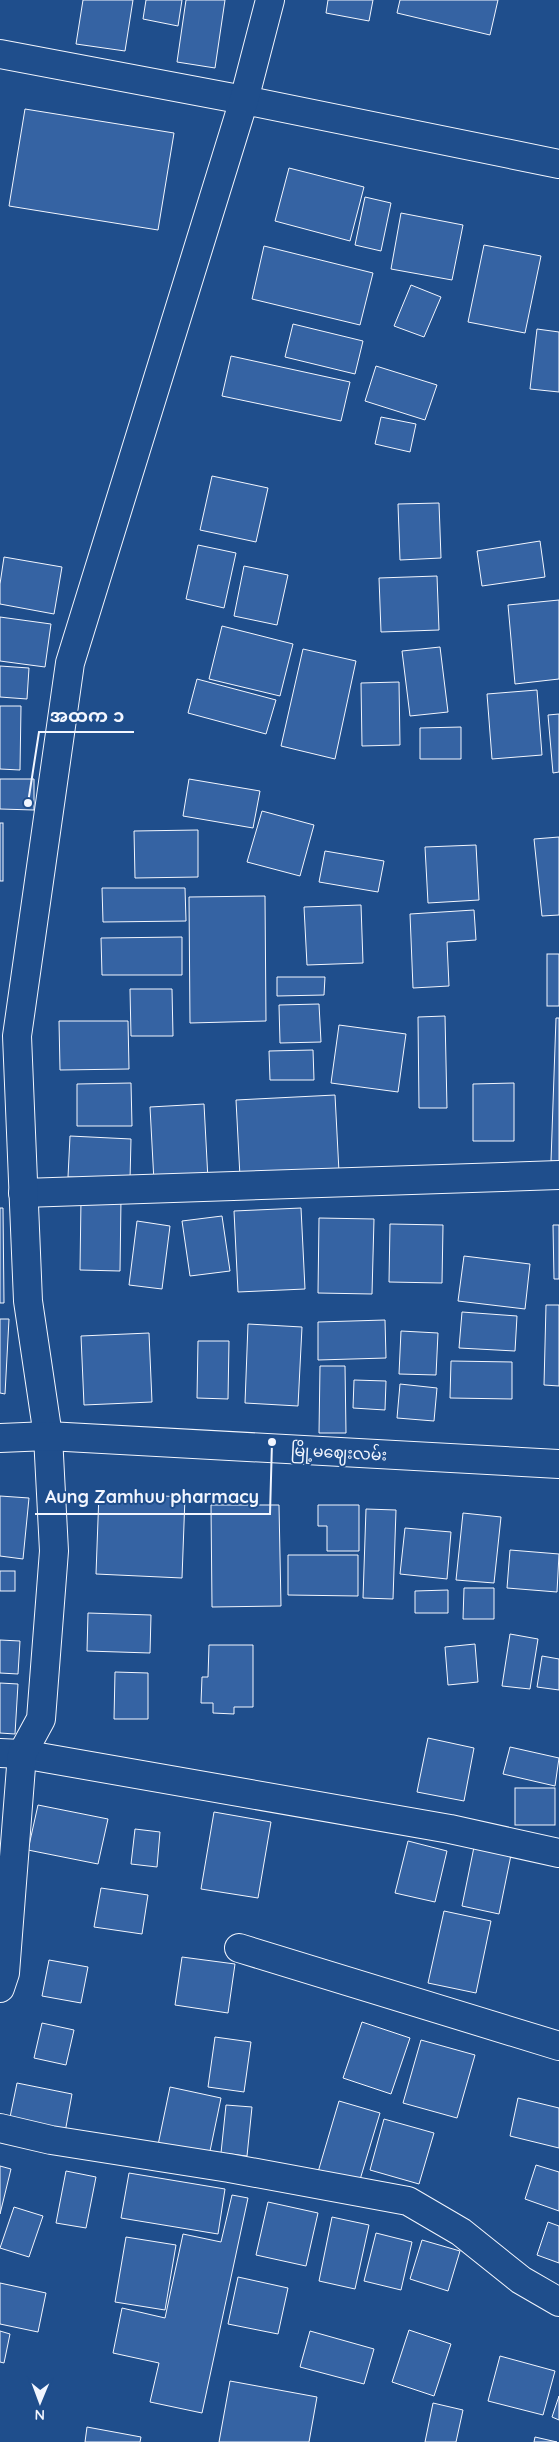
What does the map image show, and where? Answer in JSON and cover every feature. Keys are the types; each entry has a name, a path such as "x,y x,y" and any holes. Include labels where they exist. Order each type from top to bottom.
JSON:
{"street":[{"path":"0,1988 5,1973 11,1753 41,1719 54,1551 48,1436 28,1301 17,1036 70,663 244,100 270,0"},
{"path":"0,54 244,100 559,164"},
{"path":"23,1193 559,1175"},
{"name":"မြို့မဈေးလမ်း","path":"0,1438 48,1436 559,1464"},
{"path":"11,1753 450,1829 559,1853"},
{"path":"239,1948 559,2046"},
{"path":"0,2128 51,2140 229,2168 408,2201 461,2232 520,2280 559,2302"}],"building":[{"path":"83,0 133,0 125,51 76,44"},
{"path":"146,0 182,0 178,26 143,19"},
{"path":"186,0 225,0 215,68 177,62"},
{"path":"328,0 373,0 369,21 326,13"},
{"path":"400,0 498,0 490,35 397,13"},
{"path":"25,109 174,133 158,230 9,206"},
{"path":"289,168 364,187 350,241 275,221"},
{"path":"365,197 391,203 381,251 355,245"},
{"path":"401,213 463,225 452,280 391,269"},
{"path":"484,245 541,256 525,333 468,322"},
{"path":"264,246 373,273 360,325 252,299"},
{"path":"411,285 441,297 424,337 394,326"},
{"path":"293,324 363,341 355,374 285,357"},
{"path":"537,329 559,332 559,392 530,389"},
{"path":"231,356 350,382 341,421 222,396"},
{"path":"376,366 437,385 425,420 365,401"},
{"path":"381,417 416,424 410,452 375,444"},
{"path":"212,476 268,488 256,542 200,530"},
{"path":"439,503 441,558 400,560 398,504"},
{"path":"540,541 545,577 482,586 477,551"},
{"path":"198,545 236,553 224,608 186,599"},
{"path":"4,557 62,567 54,614 0,604 0,584"},
{"path":"244,566 288,575 277,625 234,616"},
{"path":"437,576 439,630 381,632 379,578"},
{"path":"559,600 559,679 515,684 508,605"},
{"path":"0,617 51,624 45,667 0,661"},
{"path":"222,626 293,644 280,696 209,679"},
{"path":"440,647 448,712 410,716 402,651"},
{"path":"303,649 356,661 335,759 281,746"},
{"path":"0,666 29,668 27,699 0,697"},
{"path":"197,679 276,700 266,734 188,713"},
{"path":"399,682 400,745 362,746 361,683"},
{"path":"537,690 542,755 492,759 487,694"},
{"path":"0,706 21,706 20,770 0,769"},
{"path":"559,714 559,772 553,773 548,715"},
{"path":"461,727 461,759 420,759 420,728"},
{"path":"0,779 34,779 34,810 0,809"},
{"path":"189,779 260,791 253,828 183,816"},
{"path":"262,811 314,825 300,876 247,862"},
{"path":"0,823 3,823 3,881 0,881"},
{"path":"198,830 198,877 135,878 134,831"},
{"path":"559,837 559,915 542,916 534,839"},
{"path":"476,845 479,900 428,903 425,847"},
{"path":"325,851 384,861 378,892 319,882"},
{"path":"102,888 185,888 186,921 103,922"},
{"path":"265,896 266,1021 190,1023 189,897"},
{"path":"361,905 363,963 307,965 304,907"},
{"path":"474,910 476,940 447,942 449,986 413,988 410,914"},
{"path":"182,937 182,975 102,975 101,938"},
{"path":"547,954 559,954 559,1006 547,1006"},
{"path":"277,977 325,977 324,995 277,996"},
{"path":"130,989 172,989 173,1036 131,1036"},
{"path":"319,1004 321,1042 280,1043 279,1005"},
{"path":"445,1016 447,1108 419,1108 418,1017"},
{"path":"556,1018 559,1018 559,1161 551,1161"},
{"path":"59,1021 128,1021 129,1069 60,1070"},
{"path":"339,1025 406,1034 398,1092 331,1083"},
{"path":"313,1050 314,1080 270,1080 269,1051"},
{"path":"131,1083 132,1126 77,1126 77,1084"},
{"path":"514,1083 514,1141 473,1141 473,1084"},
{"path":"335,1095 339,1172 240,1177 236,1100"},
{"path":"204,1104 208,1180 154,1182 150,1107"},
{"path":"70,1136 131,1139 130,1180 68,1177"},
{"path":"81,1199 121,1199 120,1271 80,1270"},
{"path":"0,1208 3,1208 4,1303 0,1303"},
{"path":"301,1208 305,1289 238,1292 234,1211"},
{"path":"222,1216 230,1271 190,1276 182,1221"},
{"path":"319,1218 374,1219 372,1294 318,1293"},
{"path":"137,1221 170,1226 162,1289 129,1285"},
{"path":"390,1224 443,1225 442,1283 389,1282"},
{"path":"553,1225 559,1225 559,1279 554,1279"},
{"path":"464,1256 530,1264 525,1309 458,1301"},
{"path":"546,1305 559,1305 559,1386 544,1385"},
{"path":"462,1312 517,1316 515,1351 459,1348"},
{"path":"0,1319 9,1319 5,1394 0,1393"},
{"path":"385,1320 386,1358 318,1360 318,1322"},
{"path":"248,1324 302,1327 298,1406 245,1403"},
{"path":"401,1331 438,1333 436,1375 399,1374"},
{"path":"149,1333 152,1402 84,1405 81,1336"},
{"path":"198,1341 229,1341 228,1399 197,1398"},
{"path":"451,1361 512,1362 512,1399 450,1398"},
{"path":"320,1366 345,1366 346,1433 319,1433"},
{"path":"354,1380 386,1381 385,1410 353,1408"},
{"path":"400,1384 437,1388 434,1421 397,1418"},
{"path":"99,1493 185,1497 182,1578 96,1574"},
{"path":"0,1496 29,1498 23,1559 0,1556"},
{"path":"211,1505 279,1505 281,1606 212,1607"},
{"path":"318,1505 359,1505 359,1551 327,1551 327,1526 318,1526"},
{"path":"366,1509 396,1510 393,1599 363,1598"},
{"path":"463,1513 501,1517 494,1583 456,1580"},
{"path":"405,1528 451,1532 447,1579 400,1574"},
{"path":"510,1550 559,1554 557,1592 507,1588"},
{"path":"288,1555 358,1555 358,1596 288,1595"},
{"path":"0,1571 15,1571 15,1591 0,1591"},
{"path":"464,1588 494,1588 494,1619 463,1619"},
{"path":"448,1590 448,1613 415,1613 415,1591"},
{"path":"88,1613 151,1615 150,1653 87,1651"},
{"path":"510,1634 538,1639 530,1689 502,1686"},
{"path":"0,1640 20,1641 18,1674 0,1673"},
{"path":"475,1644 478,1682 448,1685 445,1647"},
{"path":"209,1645 253,1645 253,1707 234,1707 234,1714 213,1713 213,1703 201,1703 202,1677 208,1677"},
{"path":"542,1656 559,1659 559,1690 537,1687"},
{"path":"115,1672 148,1673 148,1719 114,1719"},
{"path":"0,1683 18,1684 15,1734 0,1733"},
{"path":"428,1738 474,1748 464,1801 417,1792"},
{"path":"510,1747 559,1758 555,1786 503,1774"},
{"path":"515,1788 555,1788 555,1825 515,1825"},
{"path":"38,1805 108,1819 98,1864 28,1850"},
{"path":"214,1812 271,1822 258,1898 201,1889"},
{"path":"135,1829 160,1832 157,1867 131,1864"},
{"path":"408,1841 447,1851 435,1902 395,1893"},
{"path":"474,1847 511,1855 499,1914 462,1906"},
{"path":"101,1888 148,1895 142,1934 94,1927"},
{"path":"444,1911 491,1921 476,1993 428,1983"},
{"path":"182,1957 235,1964 228,2013 175,2005"},
{"path":"49,1960 88,1967 81,2003 42,1996"},
{"path":"362,2022 410,2038 391,2094 343,2078"},
{"path":"42,2023 74,2030 66,2065 34,2058"},
{"path":"215,2037 251,2042 244,2092 208,2087"},
{"path":"421,2040 475,2055 457,2118 403,2103"},
{"path":"17,2083 72,2094 64,2138 8,2127"},
{"path":"170,2087 221,2098 209,2156 158,2145"},
{"path":"518,2098 559,2108 559,2148 510,2136"},
{"path":"339,2101 380,2113 359,2183 318,2172"},
{"path":"226,2105 252,2107 247,2156 221,2153"},
{"path":"384,2119 434,2133 419,2184 370,2170"},
{"path":"536,2165 559,2172 559,2211 525,2199"},
{"path":"0,2166 11,2169 0,2214"},
{"path":"66,2171 96,2177 86,2228 56,2223"},
{"path":"129,2173 225,2189 218,2234 121,2218"},
{"path":"232,2195 248,2198 202,2413 150,2402 159,2363 113,2353 122,2308 165,2318 183,2234 221,2242"},
{"path":"268,2202 318,2213 306,2266 256,2255"},
{"path":"14,2207 43,2216 29,2257 0,2248"},
{"path":"332,2217 369,2225 355,2289 319,2281"},
{"path":"548,2222 559,2226 559,2263 537,2255"},
{"path":"376,2233 412,2242 401,2290 364,2281"},
{"path":"126,2237 176,2245 165,2310 115,2302"},
{"path":"422,2240 460,2251 448,2291 410,2279"},
{"path":"238,2277 288,2288 278,2334 228,2324"},
{"path":"0,2283 46,2293 38,2332 0,2324"},
{"path":"409,2330 451,2344 434,2396 392,2382"},
{"path":"0,2331 10,2334 4,2363 0,2362"},
{"path":"310,2331 374,2349 364,2384 300,2367"},
{"path":"500,2356 555,2371 543,2415 488,2401"},
{"path":"230,2381 317,2397 309,2442 219,2442"},
{"path":"559,2396 559,2420 552,2417"},
{"path":"433,2403 463,2410 456,2442 425,2442"},
{"path":"87,2427 141,2437 140,2442 85,2442"},
{"path":"535,2437 557,2442 534,2442"}],"place":[{"name":"အထက ၁","path":"28,803"},
{"name":"Aung Zamhuu pharmacy","path":"272,1442"}]}
